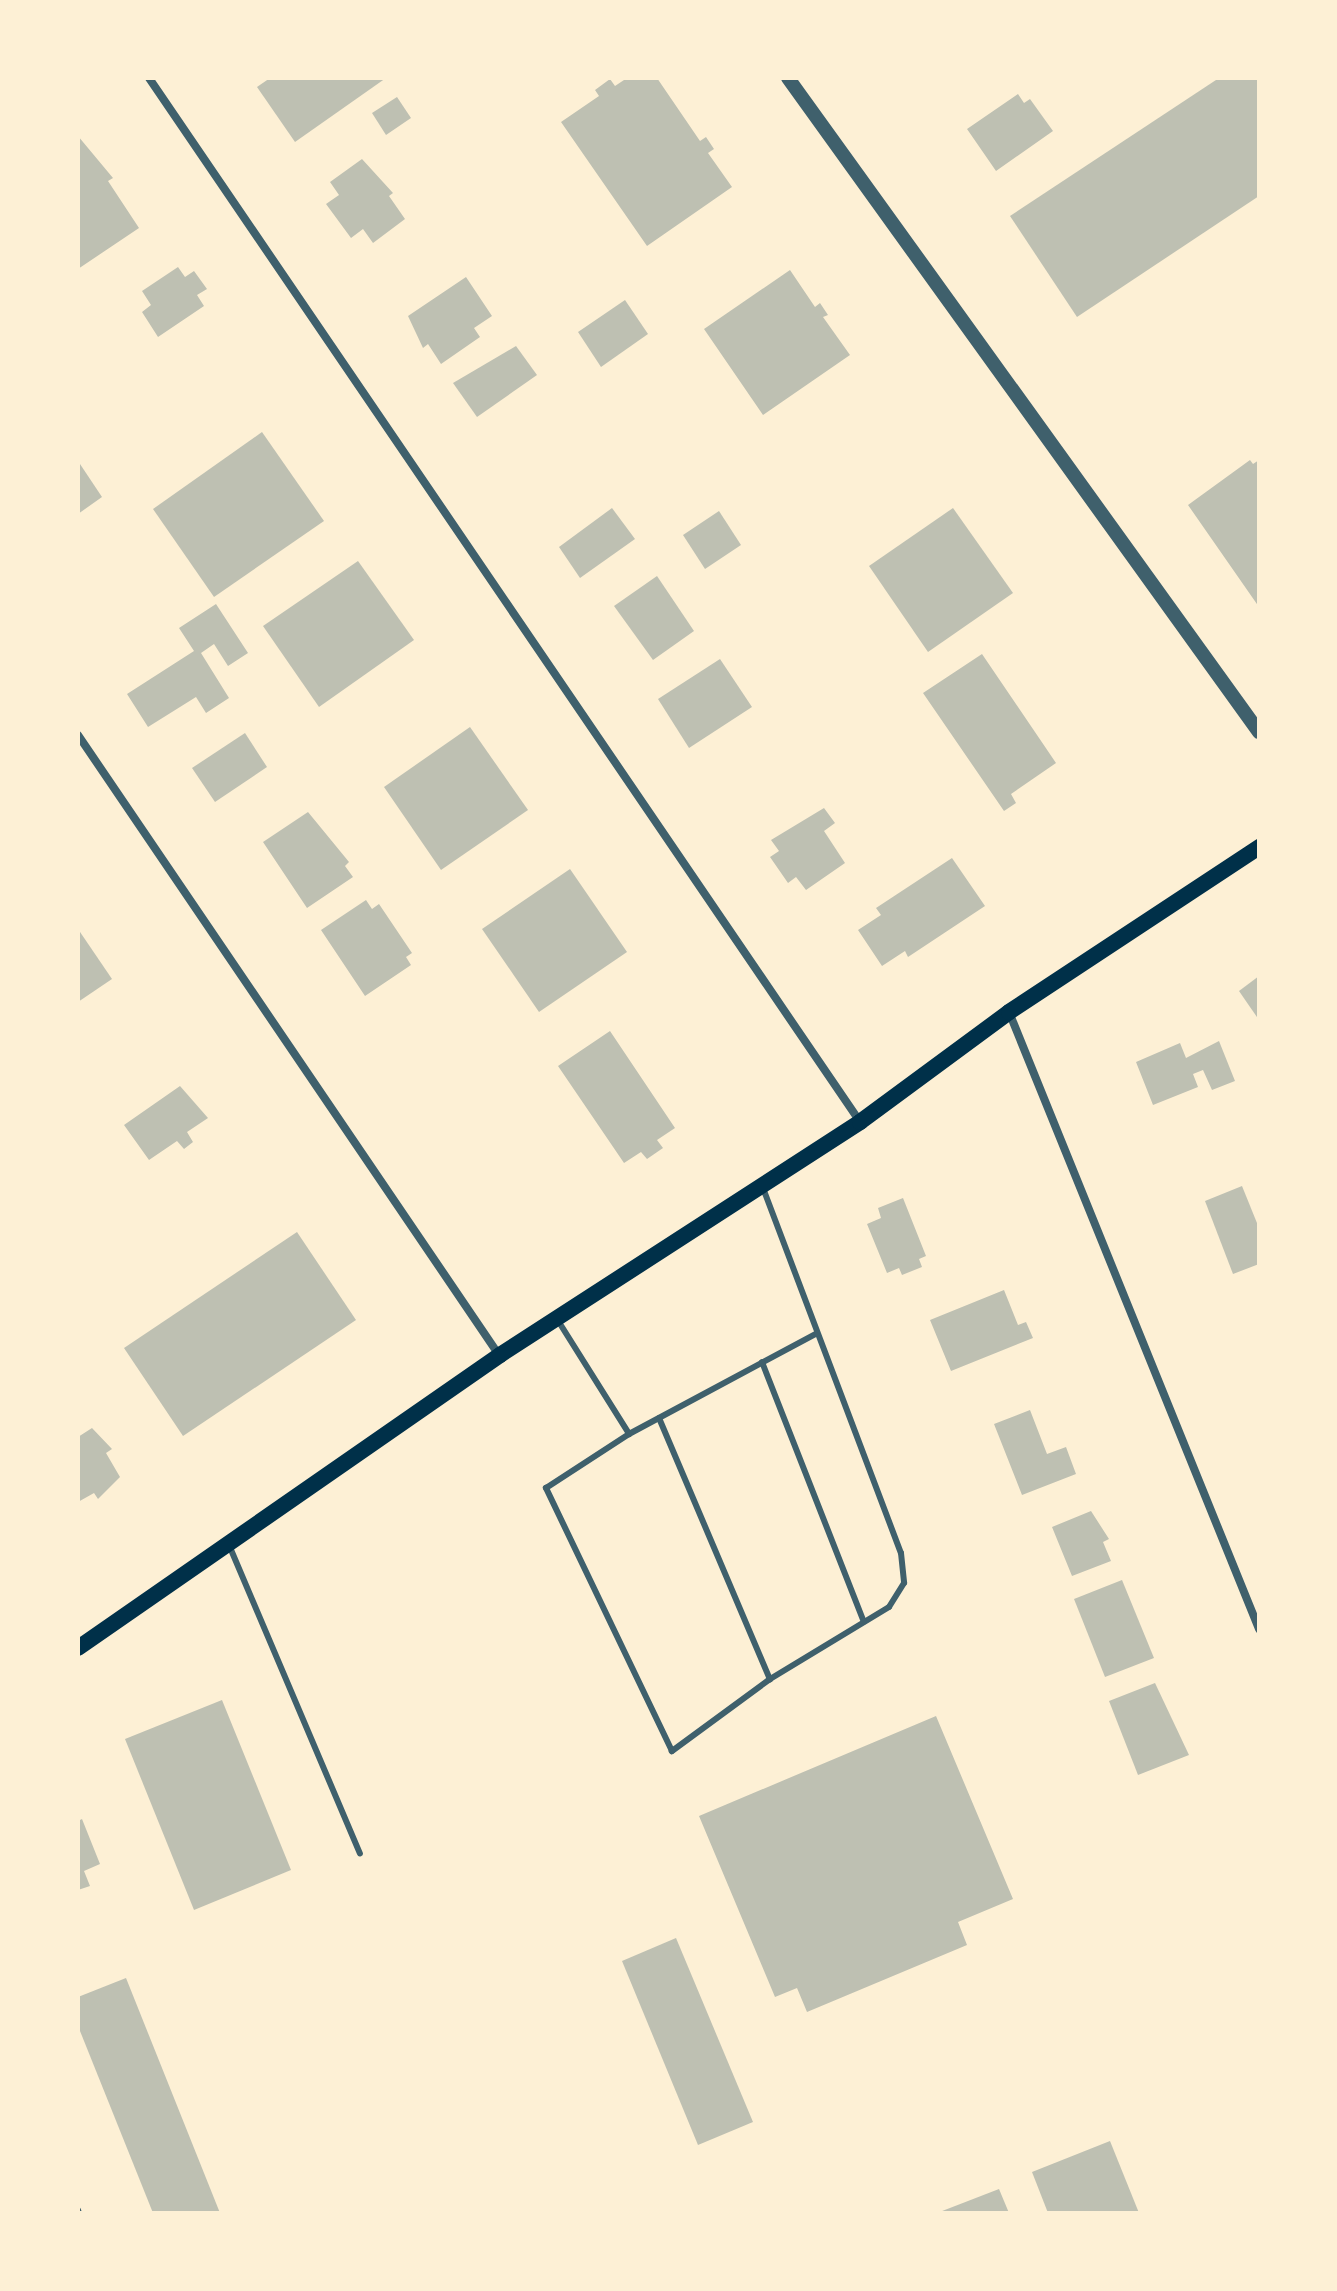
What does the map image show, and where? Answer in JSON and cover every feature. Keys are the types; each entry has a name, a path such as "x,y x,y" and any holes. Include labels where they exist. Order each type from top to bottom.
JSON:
{"main road":[{"path":"78,1648 500,1355 860,1122 1009,1012 1259,847"}],"street":[{"path":"149,78 860,1122"},
{"path":"788,78 1259,732"},
{"path":"78,735 500,1355"},
{"path":"1009,1012 1259,1629"}],"lane":[{"path":"762,1186 901,1553 904,1583 889,1607 770,1679 672,1751 546,1488 629,1434 817,1333"},
{"path":"557,1319 629,1434"},
{"path":"762,1362 864,1622"},
{"path":"659,1418 770,1679"},
{"path":"229,1545 360,1853"}],"building":[{"path":"270,78 386,78 295,142 257,87"},
{"path":"627,78 657,78 700,141 706,137 714,149 708,153 732,187 647,246 561,122 599,96 595,90 610,79 615,86"},
{"path":"1219,78 1259,78 1259,196 1077,317 1010,216"},
{"path":"1018,94 1024,103 1030,99 1053,131 996,171 967,129"},
{"path":"397,97 411,118 386,135 372,113"},
{"path":"78,136 113,178 108,181 139,228 78,269"},
{"path":"362,159 393,193 389,196 405,219 373,243 363,229 351,238 326,204 339,195 330,182"},
{"path":"178,267 185,277 194,271 207,289 197,295 204,306 158,337 142,312 151,305 142,291"},
{"path":"790,270 815,307 820,303 828,315 823,317 850,355 763,415 704,329"},
{"path":"466,277 492,316 474,328 480,337 441,364 428,344 423,348 408,316"},
{"path":"625,300 648,334 601,367 578,332"},
{"path":"516,346 537,375 477,417 453,383"},
{"path":"262,432 324,521 214,597 153,509"},
{"path":"1250,460 1253,464 1259,460 1259,607 1188,505"},
{"path":"78,461 102,497 78,514"},
{"path":"612,508 635,539 580,578 559,547"},
{"path":"953,508 1013,593 928,652 869,566"},
{"path":"719,511 741,545 705,569 683,535"},
{"path":"358,561 414,640 319,707 263,626"},
{"path":"657,576 694,631 653,660 614,606"},
{"path":"216,604 248,653 228,666 214,644 201,653 229,698 206,713 196,697 148,727 127,694 194,651 179,628"},
{"path":"982,654 1056,763 1011,794 1016,803 1004,811 923,693"},
{"path":"720,659 752,707 689,748 658,699"},
{"path":"470,727 528,810 441,870 384,787"},
{"path":"245,733 267,767 215,802 192,768"},
{"path":"824,808 835,823 824,831 845,863 806,890 796,877 788,883 770,857 779,851 771,840"},
{"path":"308,812 349,862 345,866 353,877 307,908 263,842"},
{"path":"952,858 985,906 908,957 905,951 882,966 858,930 881,915 876,908"},
{"path":"570,869 627,952 539,1012 482,929"},
{"path":"366,900 372,909 379,904 412,953 406,957 411,965 365,996 321,930"},
{"path":"78,929 112,979 78,1002"},
{"path":"1259,976 1259,1020 1239,991"},
{"path":"610,1031 675,1128 657,1140 663,1148 647,1159 641,1152 624,1163 558,1066"},
{"path":"1219,1041 1235,1081 1212,1090 1203,1070 1193,1074 1198,1087 1153,1105 1136,1062 1180,1043 1186,1058"},
{"path":"180,1086 208,1118 187,1132 193,1142 184,1149 177,1141 149,1160 124,1125"},
{"path":"1242,1186 1259,1228 1259,1264 1233,1274 1205,1201"},
{"path":"903,1198 926,1256 919,1259 922,1267 902,1275 899,1268 887,1273 867,1224 881,1218 878,1208"},
{"path":"297,1232 356,1320 183,1436 124,1348"},
{"path":"1004,1290 1018,1325 1026,1322 1033,1338 951,1371 930,1320"},
{"path":"1030,1410 1047,1454 1066,1447 1076,1474 1022,1495 994,1424"},
{"path":"92,1428 112,1449 106,1453 120,1477 98,1499 94,1493 78,1502 78,1437"},
{"path":"1091,1511 1109,1539 1103,1542 1111,1561 1072,1576 1052,1527"},
{"path":"1122,1580 1154,1658 1105,1677 1074,1599"},
{"path":"1155,1683 1189,1755 1138,1775 1109,1701"},
{"path":"222,1700 291,1870 194,1910 125,1739"},
{"path":"936,1716 1013,1899 958,1922 967,1945 807,2012 797,1988 775,1997 699,1816"},
{"path":"82,1819 100,1864 84,1871 90,1886 78,1890 78,1821"},
{"path":"676,1938 753,2122 698,2145 622,1961"},
{"path":"126,1978 220,2213 153,2213 78,2026 78,1997"},
{"path":"1110,2141 1139,2213 1048,2213 1032,2172"},
{"path":"999,2189 1009,2213 937,2213"}]}
